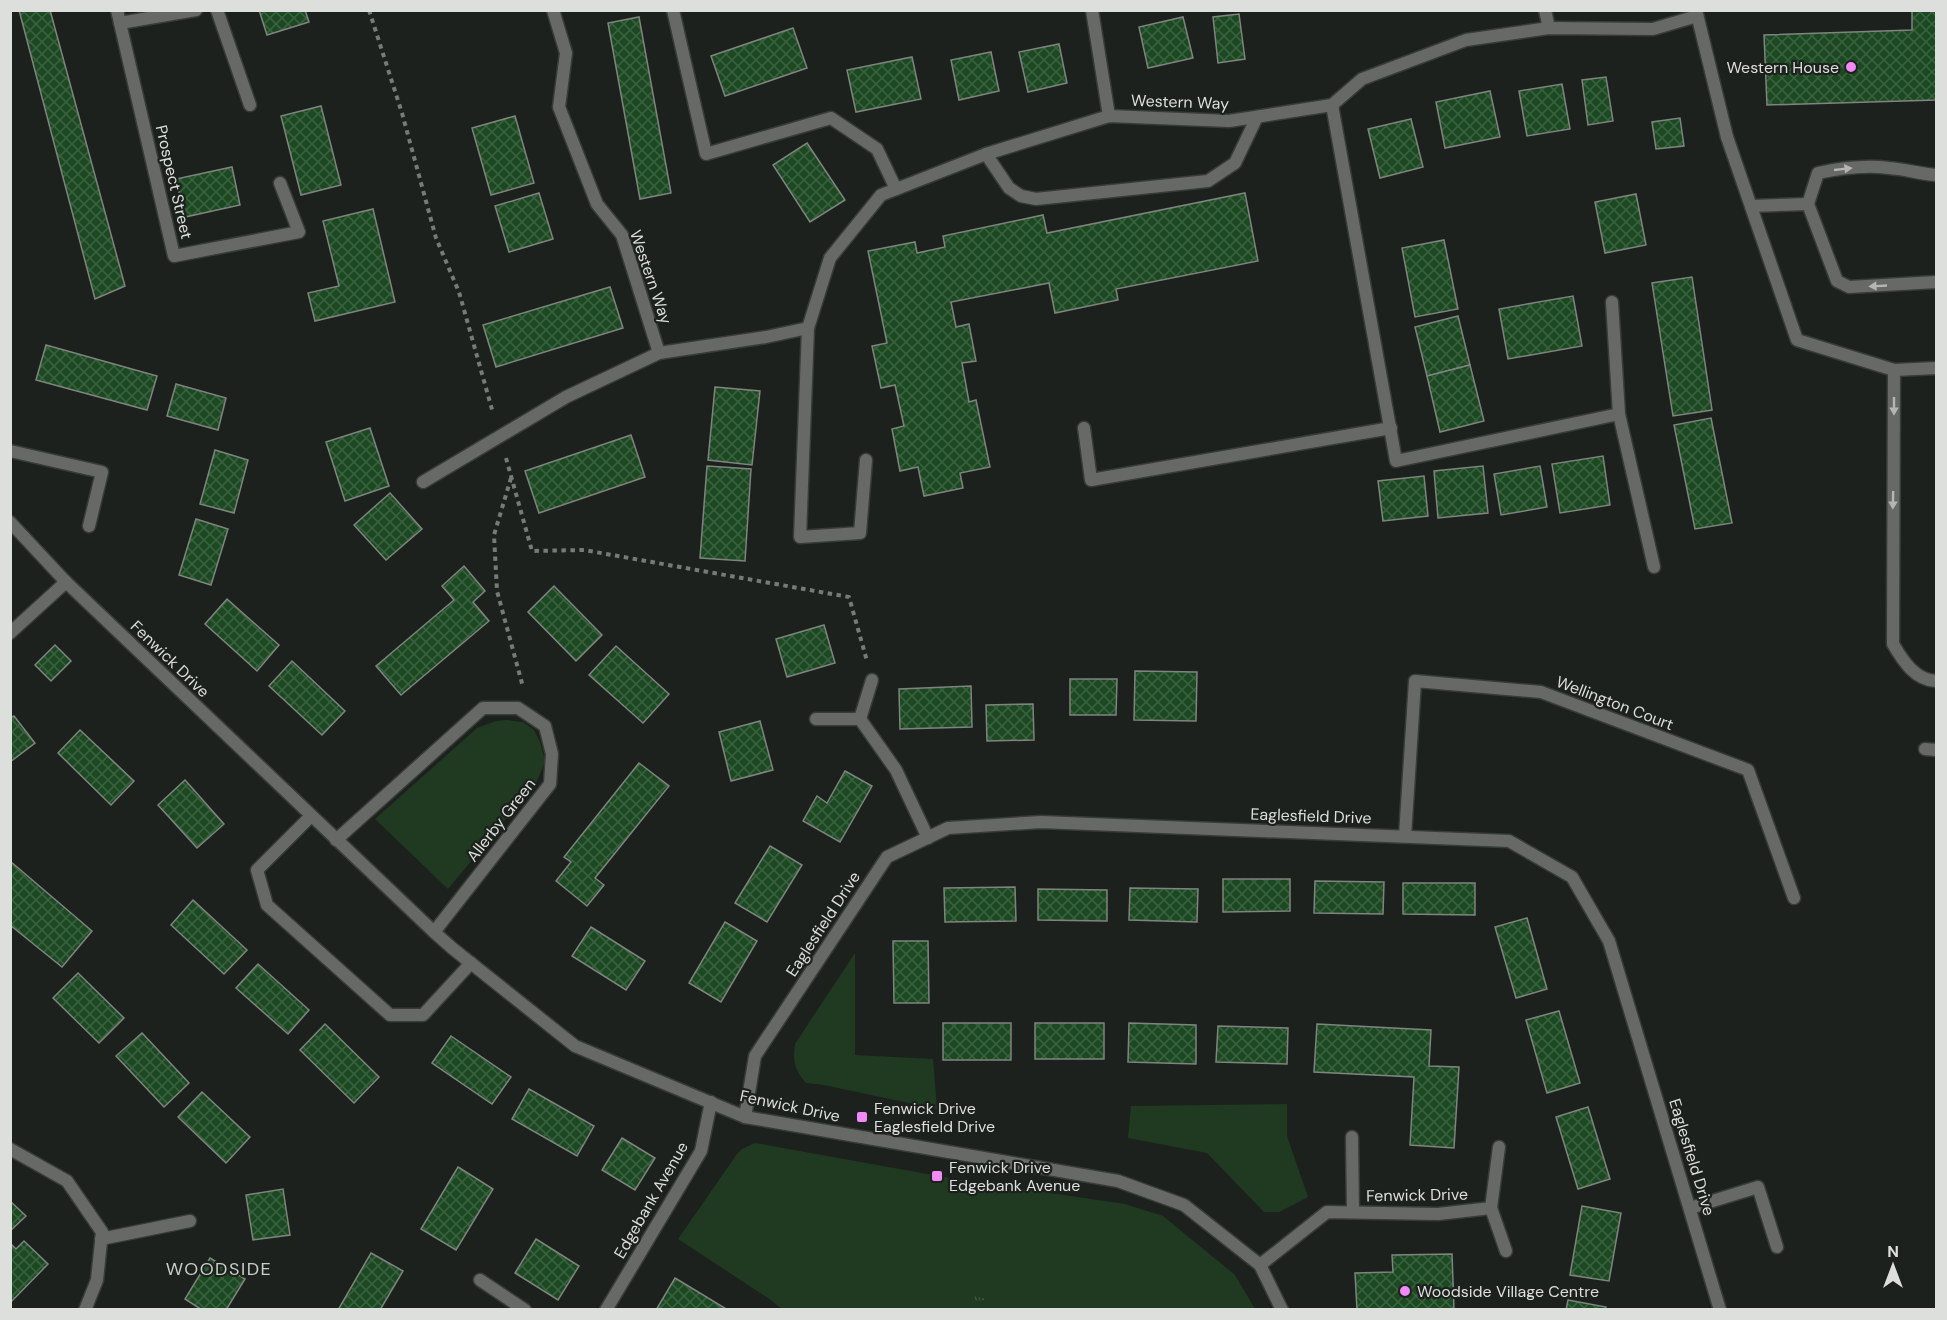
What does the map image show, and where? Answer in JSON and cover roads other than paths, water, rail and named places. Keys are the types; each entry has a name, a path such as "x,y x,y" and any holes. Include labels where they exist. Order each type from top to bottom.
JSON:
{"street":[{"path":"118,17 196,10"},
{"path":"217,10 250,105"},
{"name":"Western Way","path":"553,10 566,53 559,107 597,204 622,235 659,353"},
{"path":"673,10 706,154 831,118 877,149 896,189"},
{"path":"1092,10 1109,116"},
{"path":"1545,10 1550,28"},
{"path":"1619,414 1396,461 1332,105 1362,79 1466,40 1550,28 1653,29 1696,13 1727,137 1797,340 1894,370 1936,368"},
{"name":"Prospect Street","path":"118,17 174,256 299,232 280,183"},
{"name":"Western Way","path":"867,460 860,533 800,537 808,328 830,258 880,195 986,154 1109,116 1229,121 1332,105"},
{"path":"986,154 1009,188 1021,196 1036,199 1208,182 1235,163 1257,117"},
{"path":"1936,175 1890,168 1845,168 1818,173 1808,204 1837,281 1849,287 1936,282"},
{"path":"1751,206 1808,204"},
{"path":"1612,302 1619,414 1654,567"},
{"path":"423,482 566,397 659,353 766,337 808,328"},
{"path":"1894,370 1893,644 1906,666 1929,680 1936,681"},
{"path":"1084,428 1091,480 1390,428"},
{"path":"10,451 102,472 89,526"},
{"name":"Fenwick Drive","path":"10,522 66,582 434,932 575,1046 745,1117 1118,1181 1184,1205 1260,1265 1282,1310"},
{"path":"10,633 66,582"},
{"path":"860,719 872,680"},
{"name":"Wellington Court","path":"1405,836 1415,681 1541,692 1748,770 1794,898"},
{"name":"Allerby Green","path":"336,840 483,708 518,708 545,726 552,754 550,784 434,932"},
{"path":"816,719 860,719"},
{"path":"860,719 896,770 928,838"},
{"path":"311,816 257,870 267,905 390,1015 423,1015 471,963"},
{"name":"Eaglesfield Drive","path":"745,1117 755,1056 887,857 948,828 1041,822 1509,841 1572,877 1609,941 1720,1310"},
{"name":"Edgebank Avenue","path":"606,1310 701,1151 711,1102"},
{"name":"Fenwick Drive","path":"1352,1137 1353,1212"},
{"name":"Fenwick Drive","path":"1260,1265 1327,1212 1438,1214 1491,1208 1499,1147"},
{"path":"10,1149 66,1181 102,1232 97,1280 85,1310"},
{"path":"1690,1208 1758,1187 1777,1246"},
{"path":"1491,1208 1506,1251"},
{"path":"101,1239 190,1221"},
{"path":"480,1280 525,1310"}],"place":[{"name":"Western House","path":"1851,67"},
{"name":"Fenwick Drive Eaglesfield Drive","path":"862,1117"},
{"name":"Fenwick Drive Edgebank Avenue","path":"937,1176"},
{"name":"Woodside Village Centre","path":"1405,1291"}],"district":[{"name":"WOODSIDE","path":"219,1269"}]}
